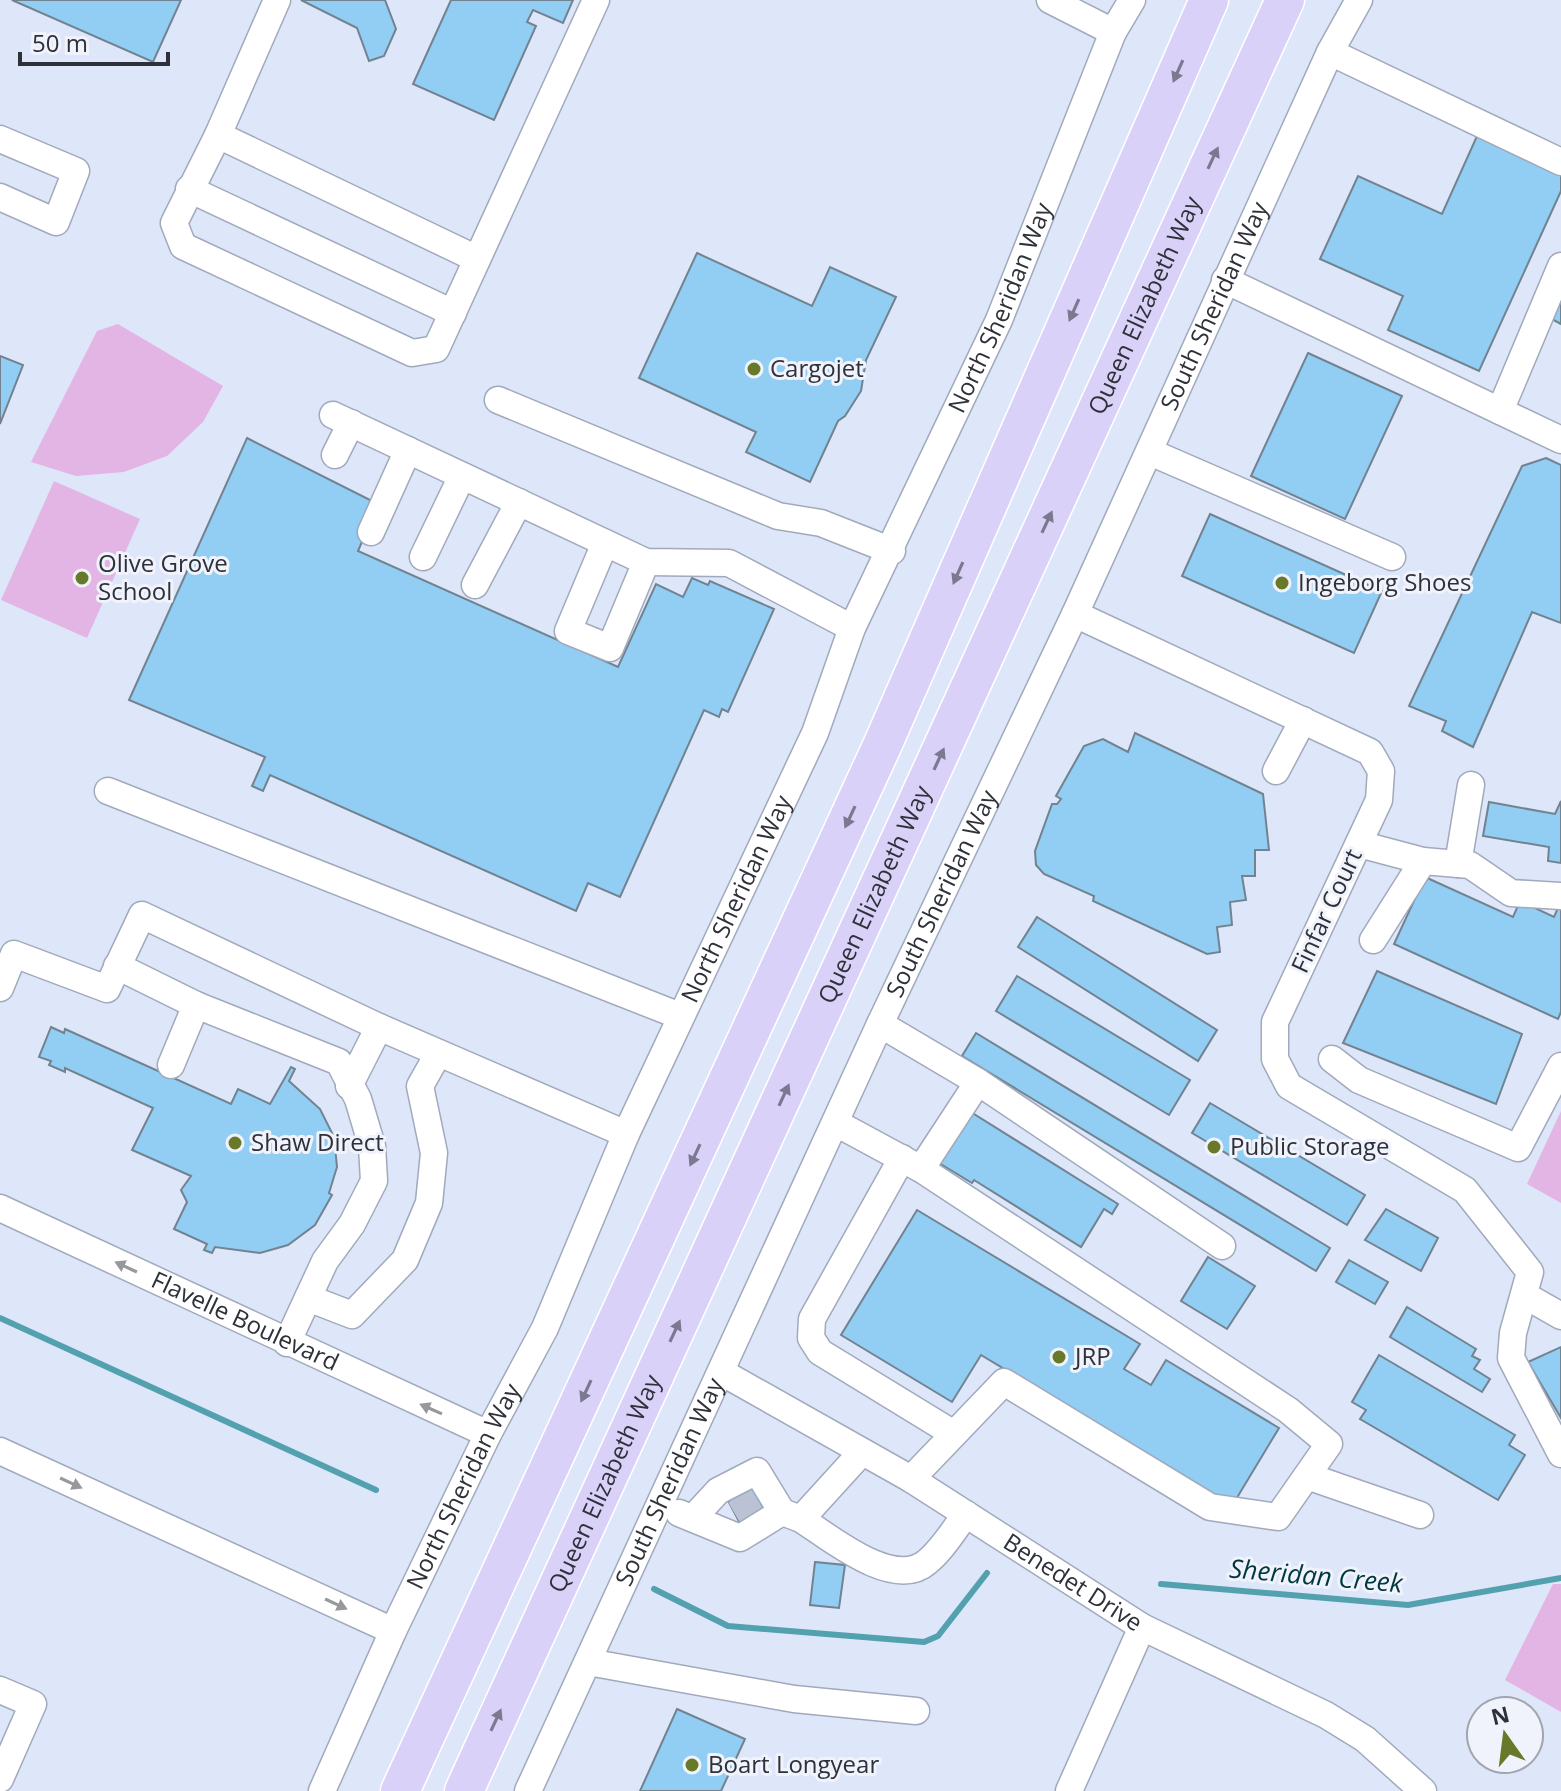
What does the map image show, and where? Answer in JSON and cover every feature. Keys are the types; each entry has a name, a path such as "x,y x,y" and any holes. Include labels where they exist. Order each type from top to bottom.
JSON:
{"highway":[{"path":"400,1791 882,746 1209,0"},
{"name":"Queen Elizabeth Way","path":"464,1791 1285,0"}],"street":[{"path":"277,0 218,135 174,223 183,246 412,353 436,349 596,0"},
{"path":"1050,0 1113,32"},
{"name":"North Sheridan Way","path":"322,1791 393,1631 488,1434 545,1328 626,1134 815,733 852,628 892,551 999,320 1113,32 1132,0"},
{"name":"South Sheridan Way","path":"528,1791 723,1373 880,1024 1150,452 1330,52 1359,0"},
{"path":"1330,52 1561,162"},
{"path":"218,135 477,259"},
{"path":"0,139 76,171 56,222 0,197"},
{"path":"189,189 453,313"},
{"path":"1500,411 1561,266"},
{"path":"1225,280 1561,440"},
{"path":"498,400 778,516 821,523 892,551"},
{"path":"335,455 342,419 646,562 729,563 852,628"},
{"path":"371,532 408,450"},
{"path":"1150,452 1392,557"},
{"path":"423,557 462,476"},
{"path":"475,585 519,502"},
{"path":"605,543 568,631 610,648 646,562"},
{"name":"Finfar Court","path":"1075,614 1370,752 1381,771 1379,800 1275,1022 1275,1059 1289,1086 1465,1190 1528,1284"},
{"path":"1276,771 1303,720"},
{"path":"1458,864 1471,785"},
{"path":"108,791 680,1016"},
{"path":"1359,844 1423,861 1470,865 1511,893 1561,896"},
{"path":"1373,940 1423,861"},
{"path":"0,988 14,954 107,989 142,915 438,1054 626,1134"},
{"path":"117,966 196,1005 339,1062 358,1099 372,1146 374,1181 352,1224 325,1261 287,1343"},
{"path":"171,1065 196,1005"},
{"path":"880,1024 978,1082 1222,1246"},
{"path":"349,1086 379,1027"},
{"path":"308,1298 352,1315 405,1260 429,1203 434,1153 420,1086 438,1054"},
{"path":"1332,1059 1359,1080 1518,1148 1561,1066"},
{"path":"954,1434 820,1352 811,1338 812,1319 911,1163 978,1082"},
{"path":"836,1123 911,1163 1288,1410 1329,1444 1278,1517 1210,1507 1004,1382 911,1479"},
{"name":"Flavelle Boulevard","path":"0,1208 488,1434"},
{"path":"1561,1316 1528,1284 1513,1333 1511,1358 1561,1454"},
{"name":"Benedet Drive","path":"723,1373 911,1479 1142,1627 1326,1715 1365,1739 1423,1791"},
{"path":"0,1451 393,1631"},
{"path":"661,1506 714,1519 740,1538 778,1506 862,1452"},
{"path":"714,1519 718,1491 757,1471 778,1506 885,1569 902,1572 928,1562 966,1514"},
{"path":"1307,1476 1420,1515"},
{"path":"1069,1791 1142,1627"},
{"path":"588,1662 794,1699 916,1711"},
{"path":"0,1690 33,1704 1,1775"}],"shaded area":[{"path":"118,324 223,386 203,422 167,456 124,472 76,476 31,462 97,331"},
{"path":"54,481 140,519 87,638 1,600"},
{"path":"1561,1111 1561,1203 1527,1184"},
{"path":"1553,1584 1561,1584 1561,1712 1545,1703 1545,1695 1531,1695 1505,1680"}],"building":[{"path":"12,0 181,0 153,62"},
{"path":"301,0 385,0 396,29 384,56 369,61 357,28"},
{"path":"451,0 573,0 563,23 533,10 527,22 536,26 494,120 413,84"},
{"path":"1477,136 1561,174 1561,191 1479,371 1388,330 1403,296 1320,259 1358,176 1442,214"},
{"name":"Cargojet","path":"697,253 812,306 830,267 896,297 866,360 861,391 845,416 838,421 810,482 746,452 756,432 639,378"},
{"path":"1561,292 1561,324 1548,317"},
{"path":"1308,353 1402,396 1345,519 1251,476"},
{"path":"0,356 23,365 0,424"},
{"path":"247,438 378,504 358,551 618,667 656,584 683,597 692,578 708,585 710,581 774,609 728,712 722,709 719,717 704,710 620,897 588,883 576,911 270,775 263,791 252,786 265,757 129,700"},
{"path":"1546,458 1561,465 1561,623 1532,612 1473,747 1442,731 1446,721 1409,706 1522,466"},
{"name":"Ingeborg Shoes","path":"1210,514 1382,591 1354,653 1182,576"},
{"path":"1135,733 1263,794 1269,850 1255,850 1255,876 1242,876 1246,900 1230,902 1232,925 1217,927 1220,952 1207,954 1093,901 1094,896 1044,874 1036,865 1035,851 1052,804 1057,804 1061,799 1056,796 1084,746 1103,739 1128,752"},
{"path":"1561,801 1561,863 1548,861 1549,847 1483,836 1489,802 1555,814"},
{"path":"1425,877 1513,917 1520,901 1554,917 1561,901 1561,1012 1558,1019 1394,944"},
{"path":"1037,917 1217,1030 1198,1061 1018,947"},
{"path":"1377,971 1522,1034 1496,1104 1343,1043"},
{"path":"1017,976 1190,1080 1169,1115 996,1011"},
{"name":"Shaw Direct","path":"51,1027 64,1033 65,1029 231,1104 238,1089 270,1104 291,1067 295,1069 289,1081 320,1109 334,1137 337,1167 329,1193 332,1195 315,1225 288,1245 260,1253 215,1247 212,1253 204,1250 207,1244 174,1229 187,1202 181,1190 191,1176 132,1150 153,1108 65,1068 65,1072 49,1065 51,1061 39,1057"},
{"path":"976,1033 1330,1248 1316,1271 962,1056"},
{"path":"1210,1103 1365,1195 1347,1225 1192,1133"},
{"path":"966,1109 1118,1204 1112,1214 1104,1209 1081,1247 974,1180 972,1183 934,1160"},
{"path":"1386,1209 1438,1238 1421,1271 1365,1240"},
{"name":"JRP","path":"917,1210 1140,1344 1124,1369 1151,1385 1166,1360 1279,1428 1232,1506 981,1355 952,1402 841,1335"},
{"path":"1208,1257 1255,1286 1227,1329 1181,1301"},
{"path":"1349,1260 1388,1282 1375,1304 1336,1282"},
{"path":"1407,1307 1476,1349 1472,1356 1480,1360 1474,1369 1490,1379 1482,1392 1390,1337"},
{"path":"1561,1347 1561,1418 1528,1362"},
{"path":"1379,1355 1515,1435 1509,1445 1525,1455 1498,1500 1360,1419 1366,1410 1352,1402"},
{"path":"751,1483 767,1515 742,1527 725,1495"},
{"path":"815,1562 845,1565 839,1608 810,1605"},
{"name":"Boart Longyear","path":"677,1709 745,1739 721,1791 640,1791"}],"waterway":[{"path":"0,1318 376,1490"},
{"path":"654,1589 728,1626 924,1642 938,1636 987,1573"},
{"name":"Sheridan Creek","path":"1161,1584 1408,1605 1561,1578"}],"tunnel":[{"path":"735,1514 759,1500"}],"place":[{"name":"Cargojet","path":"754,369"},
{"name":"Olive Grove School","path":"82,578"},
{"name":"Ingeborg Shoes","path":"1282,583"},
{"name":"Shaw Direct","path":"235,1143"},
{"name":"Public Storage","path":"1214,1147"},
{"name":"JRP","path":"1059,1357"},
{"name":"Boart Longyear","path":"692,1765"}]}
